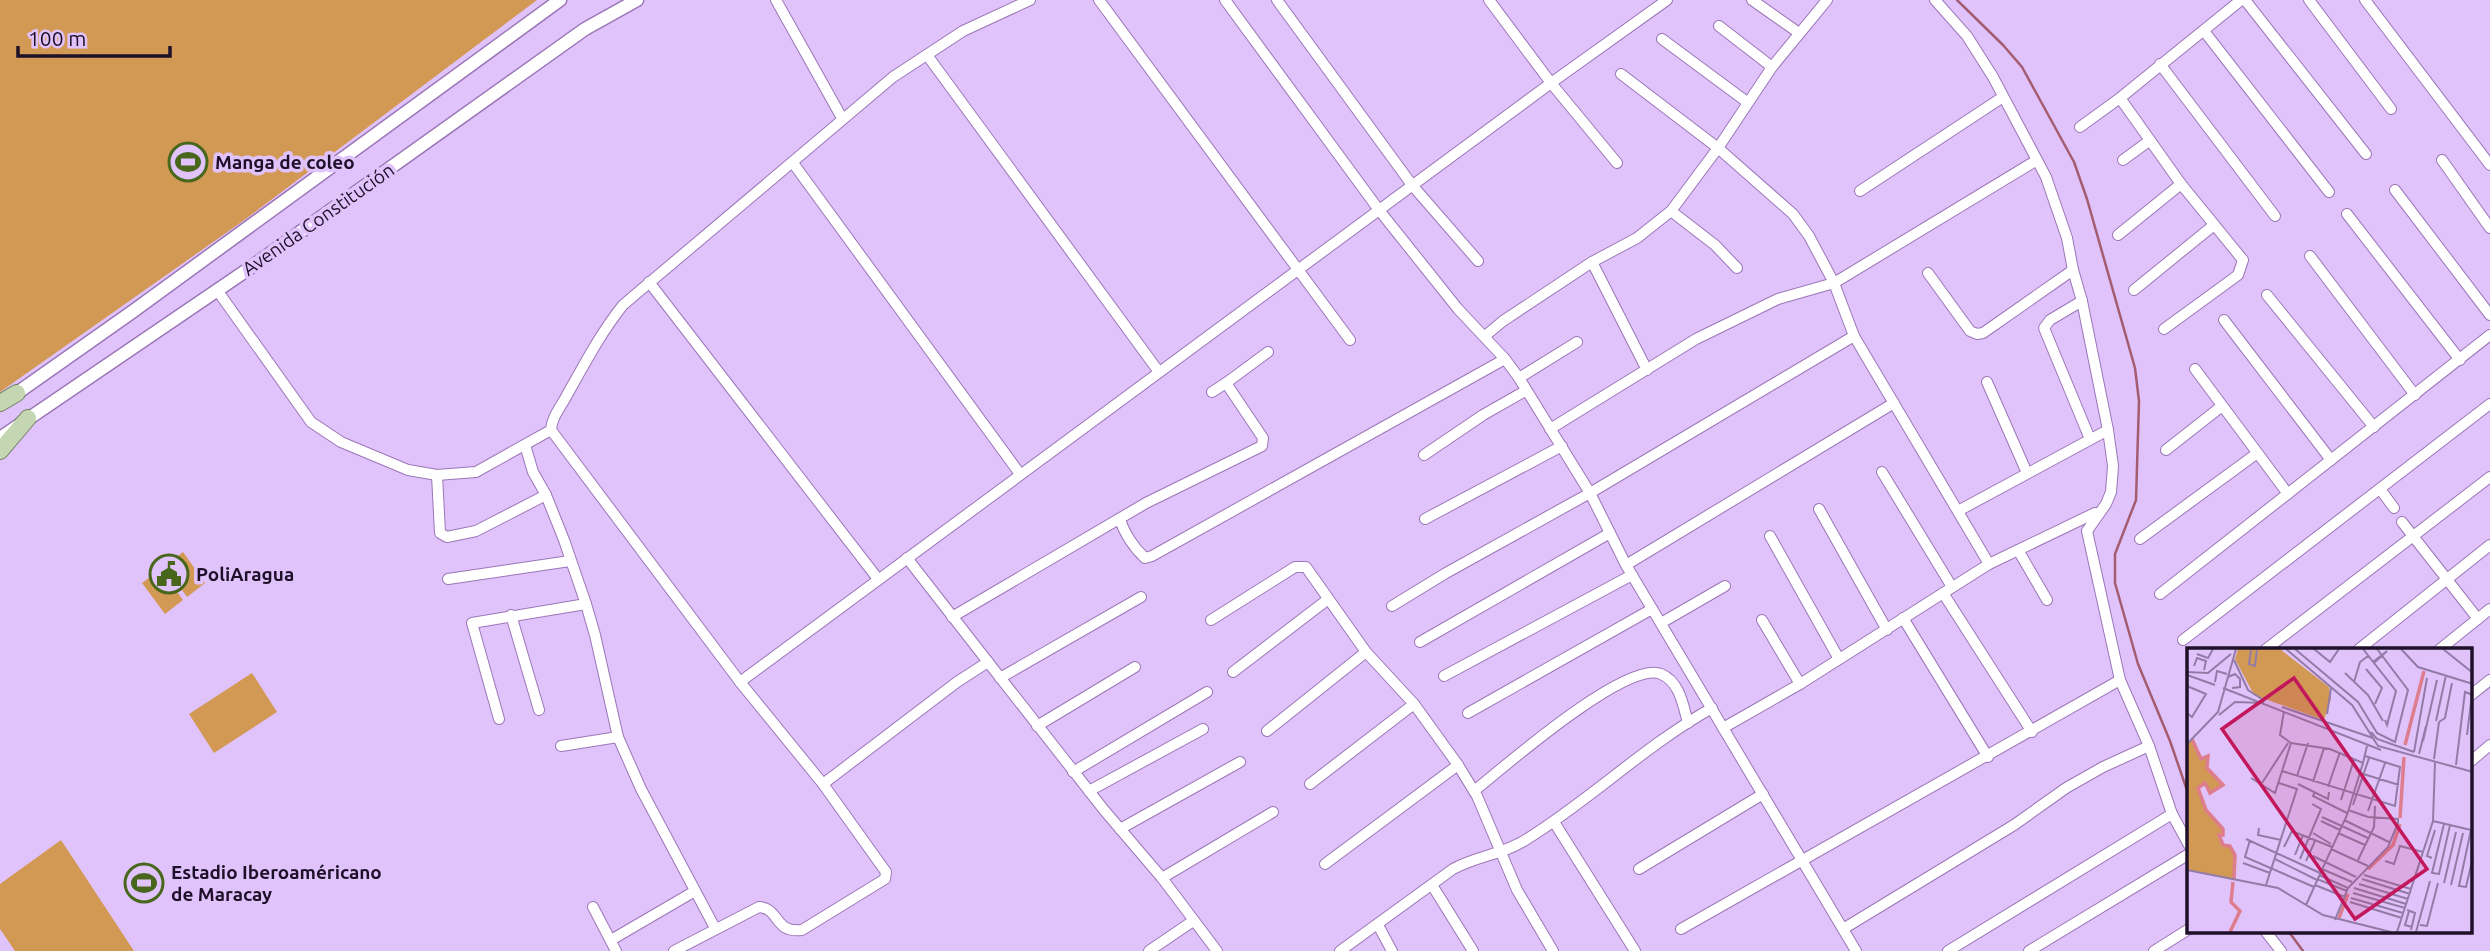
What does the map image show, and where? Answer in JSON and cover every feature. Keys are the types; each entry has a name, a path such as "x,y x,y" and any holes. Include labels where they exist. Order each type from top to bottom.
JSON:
{"main road":[{"path":"0,404 18,393"},
{"path":"0,451 29,418"}],"street":[{"name":"Avenida Constitución","path":"18,393 560,0"},
{"name":"Avenida Constitución","path":"0,438 217,290 585,29 637,0"},
{"path":"776,0 842,118"},
{"path":"217,290 311,422 341,442 408,470 438,475 476,472 551,430 554,417 603,330 623,306 649,282 893,77 962,31 1030,0"},
{"path":"1099,0 1350,340"},
{"path":"1277,0 1412,185 1478,261"},
{"path":"1489,0 1551,83 1617,163"},
{"path":"740,682 1667,0"},
{"path":"1752,0 1799,33"},
{"path":"1485,336 1592,262 1637,238 1671,211 1718,148 1772,67 1827,0"},
{"path":"1935,0 1967,36 2003,97 2037,160 2060,214 2082,301 2113,466 2111,492 2087,531 2120,680 2149,746 2172,814 2187,841"},
{"path":"2080,127 2243,0 2366,154"},
{"path":"2309,0 2391,109"},
{"path":"2365,0 2490,164"},
{"path":"1231,2 1379,210 1458,309 1485,336 1519,378 1590,493 1629,570 1856,951"},
{"path":"1719,26 1772,67"},
{"path":"2204,31 2329,192"},
{"path":"1662,39 1747,103"},
{"path":"927,55 1159,372"},
{"path":"2160,64 2275,216"},
{"path":"1621,74 1718,148 1793,214 1809,236 1834,283 1854,336 1989,564"},
{"path":"1860,191 2003,97"},
{"path":"2120,98 2181,184 2242,260 2238,275 2164,329"},
{"path":"2123,160 2149,141"},
{"path":"1550,429 1696,339 1778,299 1834,283 2037,160"},
{"path":"2442,160 2490,228"},
{"path":"793,163 1020,474"},
{"path":"2118,234 2181,184"},
{"path":"2395,190 2490,315"},
{"path":"1671,211 1716,245 1737,268"},
{"path":"2347,214 2460,360"},
{"path":"2134,290 2214,225"},
{"path":"2310,256 2415,395"},
{"path":"1592,262 1647,370"},
{"path":"1928,273 1970,331 1977,334 2073,270"},
{"path":"649,282 878,579"},
{"path":"2267,295 2374,427"},
{"path":"2082,301 2050,320 2044,327 2090,439"},
{"path":"2224,320 2331,460"},
{"path":"2160,594 2490,335"},
{"path":"1392,606 1590,493 1854,336"},
{"path":"1519,378 1577,342"},
{"path":"1212,392 1268,352"},
{"path":"1120,519 1123,529 1140,553 1145,558 1152,556 1505,359"},
{"path":"2196,369 2288,494"},
{"path":"1987,382 2027,473"},
{"path":"952,617 1146,503 1262,446 1263,438 1226,383"},
{"path":"1424,456 1483,415 1525,391"},
{"path":"1444,676 1629,570 1894,403"},
{"path":"2183,640 2490,404"},
{"path":"2166,450 2222,407"},
{"path":"551,430 740,682 823,784 883,866 885,879 802,930 790,931 784,928 769,911 759,907 674,951"},
{"path":"1958,511 2108,430"},
{"path":"526,445 533,472 546,495 586,604 618,737 641,789 715,928"},
{"path":"1425,519 1562,446"},
{"path":"2140,539 2256,454"},
{"path":"1882,472 2032,732"},
{"path":"438,475 440,533 447,537 476,531 546,495"},
{"path":"2268,648 2490,477"},
{"path":"2379,489 2394,508"},
{"path":"1819,509 1888,630"},
{"path":"1723,728 1888,630 1989,564 2100,511"},
{"path":"2402,522 2477,619"},
{"path":"1419,642 1610,533"},
{"path":"1770,536 1839,659"},
{"path":"2361,648 2490,545"},
{"path":"2018,550 2047,600"},
{"path":"907,558 1073,772 1162,878 1217,951"},
{"path":"448,579 570,561"},
{"path":"1211,620 1295,567 1306,568 1313,574 1327,600 1366,652 1413,704 1458,765 1474,791 1517,891 1553,951"},
{"path":"1661,623 1725,586"},
{"path":"1000,678 1141,597"},
{"path":"1233,672 1327,600"},
{"path":"499,719 472,623 586,604"},
{"path":"1468,713 1652,609"},
{"path":"2441,648 2490,609"},
{"path":"511,615 539,710"},
{"path":"1903,618 1988,757"},
{"path":"1762,620 1800,684"},
{"path":"1267,731 1366,652"},
{"path":"823,784 957,682 988,662"},
{"path":"1037,726 1135,667"},
{"path":"1474,791 1583,705 1648,672 1661,674 1674,683 1688,723"},
{"path":"1681,929 2120,680"},
{"path":"2472,694 2490,680"},
{"path":"1073,772 1207,692"},
{"path":"1310,784 1413,704"},
{"path":"1340,951 1470,859 1524,842 1554,822 1640,754 1712,708"},
{"path":"1089,792 1203,729"},
{"path":"561,746 618,737"},
{"path":"2472,760 2490,745"},
{"path":"1843,929 2014,825 2066,788 2102,767 2149,746"},
{"path":"1120,829 1240,762"},
{"path":"1325,864 1458,765"},
{"path":"1639,869 1763,794"},
{"path":"1162,878 1273,812"},
{"path":"1948,951 2172,814"},
{"path":"1554,822 1635,951"},
{"path":"2029,951 2187,855"},
{"path":"1432,885 1473,951"},
{"path":"611,940 695,891"},
{"path":"593,907 616,951"},
{"path":"1149,951 1193,920"},
{"path":"1378,925 1392,951"},
{"path":"2154,951 2187,930"},
{"path":"2268,934 2281,951"}],"shaded area":[{"path":"0,0 537,0 243,221 0,392"},
{"path":"183,552 205,583 187,597 165,566"},
{"path":"161,569 183,600 165,614 142,583"},
{"path":"252,673 277,712 214,753 189,714"},
{"path":"61,840 134,951 15,951 0,929 0,884"}],"waterway":[{"path":"1957,0 2022,67 2074,162 2087,199 2135,368 2139,401 2136,500 2115,554 2115,583 2138,664 2187,790"},
{"path":"2290,934 2303,951"}],"place":[{"name":"Manga de coleo","path":"188,162"},
{"name":"PoliAragua","path":"169,574"},
{"name":"Estadio Iberoaméricano de Maracay","path":"144,883"}]}
